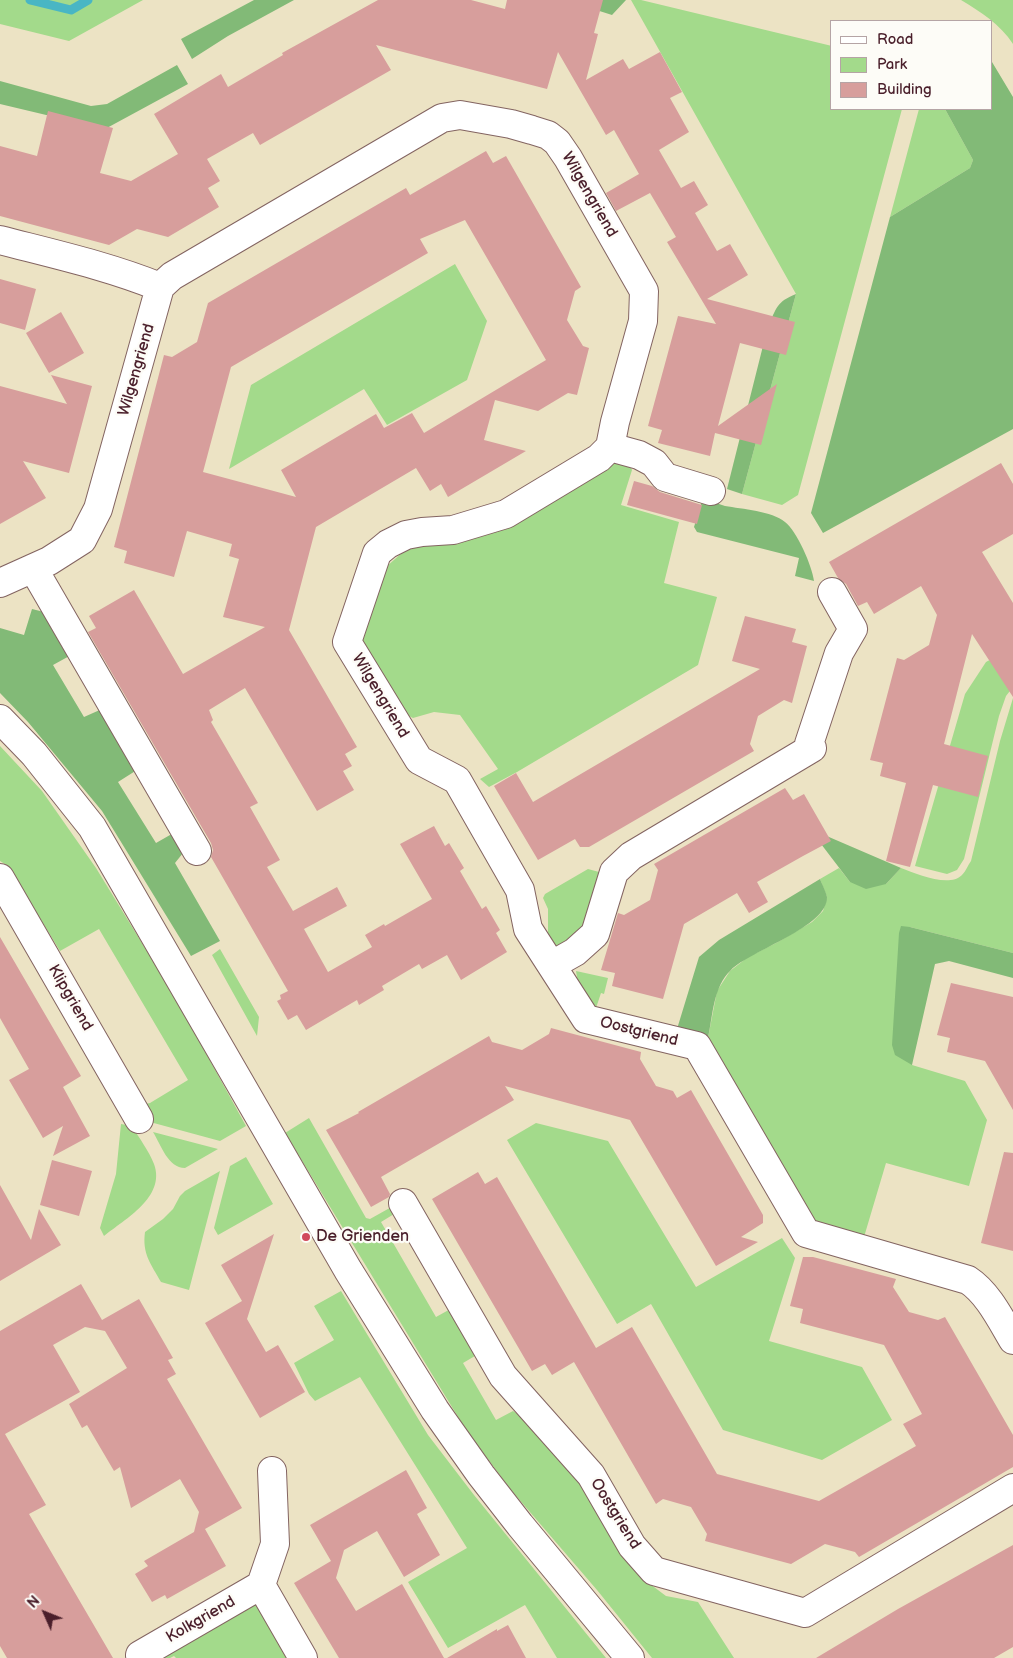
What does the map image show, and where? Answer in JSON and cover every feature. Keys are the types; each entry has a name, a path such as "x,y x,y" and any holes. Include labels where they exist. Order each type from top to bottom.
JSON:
{"street":[{"name":"Wilgengriend","path":"0,583 49,561 82,540 98,509 160,287 172,276 442,118 460,115 511,124 548,135 557,142 568,158 644,291 643,321 610,447 599,458 506,514 453,530 406,534 388,544 377,553 347,642 419,760 456,780 520,890 528,928 552,965"},
{"path":"0,240 86,262 160,287"},
{"path":"610,447 639,455 654,463 665,477 711,491"},
{"path":"33,568 197,851"},
{"path":"552,965 575,952 595,934 614,872 631,856 812,748 809,744 839,653 853,629 832,592"},
{"path":"0,719 34,754 92,827 348,1270 434,1410 520,1524 630,1658"},
{"name":"Klipgriend","path":"0,878 140,1118"},
{"name":"Oostgriend","path":"552,965 586,1019 697,1046 806,1233 968,1280 976,1285 1013,1340"},
{"name":"Oostgriend","path":"403,1203 503,1376 591,1475 632,1546 654,1571 805,1612 1013,1488"},
{"path":"272,1471 274,1544 261,1585 303,1658"},
{"name":"Kolkgriend","path":"140,1655 261,1585"}],"green space":[{"path":"0,0 143,0 69,41 0,24"},
{"path":"254,0 294,0 228,36 192,59 181,39"},
{"path":"565,0 626,0 612,15"},
{"path":"631,0 641,0 830,46 830,110 902,110 798,495 782,505 742,494 796,294"},
{"path":"961,0 1013,0 1013,44 993,20"},
{"path":"993,64 1013,97 1013,429 823,533 811,513 890,217 970,168 973,160 946,110 993,110"},
{"path":"177,65 188,84 105,129 0,104 0,81 91,106 107,104"},
{"path":"919,110 946,110 973,160 970,168 890,217"},
{"path":"455,264 487,321 467,380 387,425 364,389 229,469 251,385"},
{"path":"796,294 742,494 727,489 768,326 781,303"},
{"path":"617,457 627,459 632,470 621,505 679,522 664,583 717,597 698,665 489,787 480,779 498,769 460,715 434,712 413,718 395,709 355,643 378,574 403,552"},
{"path":"703,498 725,506 773,515 785,522 803,549 814,581 795,576 799,558 697,532 694,527"},
{"path":"32,609 44,612 73,654 53,665 84,717 102,709 140,768 118,782 156,843 177,831 187,848 175,863 220,941 191,956 102,811 28,722 0,693 0,628 24,635"},
{"path":"1013,647 1013,687 1006,696 999,716 964,859 957,870 947,874 915,866 965,694 986,662"},
{"path":"1013,698 1013,953 910,927 912,1065 965,1081 987,1120 969,1186 886,1163 864,1237 823,1227 802,1213 708,1038 717,991 730,971 748,957 812,922 823,911 827,897 820,879 839,868 850,882 886,884 901,868 941,880 956,879 962,875 971,861 1000,741"},
{"path":"0,746 42,791 96,868 175,997 246,1126 220,1141 150,1122 141,1105 150,1103 188,1080 99,929 60,951 8,866 0,861"},
{"path":"822,834 901,868 886,884 866,889 850,882 818,840"},
{"path":"588,869 599,872 587,928 567,945 555,945 548,936 548,909 543,898 545,894"},
{"path":"820,879 827,897 824,908 815,918 787,937 741,962 725,977 717,993 708,1038 677,1029 699,957 719,940"},
{"path":"901,926 1013,953 1013,978 949,961 935,964 912,1065 895,1055 892,1045"},
{"path":"220,949 259,1017 257,1036 212,955"},
{"path":"576,971 608,978 604,994 601,993 594,1014 578,983"},
{"path":"309,1118 366,1218 370,1219 395,1205 399,1211 381,1222 436,1317 454,1307 480,1353 463,1363 496,1420 513,1411 537,1427 566,1458 650,1584 666,1596 698,1602 734,1658 652,1658 597,1590 511,1490 466,1430 285,1133"},
{"path":"536,1123 608,1141 696,1287 782,1238 795,1258 769,1341 862,1367 892,1420 822,1460 723,1430 651,1304 617,1324 507,1140"},
{"path":"121,1124 132,1126 152,1159 156,1176 154,1187 149,1197 132,1214 104,1236 100,1228 116,1174"},
{"path":"153,1132 218,1149 185,1168 179,1167 166,1155"},
{"path":"246,1157 273,1204 218,1235 214,1228 230,1166"},
{"path":"220,1171 189,1290 161,1282 146,1253 145,1232 173,1209 185,1191"},
{"path":"341,1291 428,1435 606,1658 557,1658 525,1605 448,1648 408,1582 467,1548 360,1377 315,1401 309,1394 294,1363 334,1340 314,1306"},
{"path":"248,1578 295,1658 176,1658 174,1656 170,1658 150,1658 139,1639"}],"building":[{"path":"378,0 471,0 505,9 507,0 603,0 594,33 598,34 586,80 623,59 629,69 660,52 682,92 670,98 689,132 659,150 681,188 694,181 708,205 695,213 717,251 730,244 748,275 707,299 795,322 786,355 740,343 718,426 777,384 761,445 715,433 710,456 658,443 662,430 648,426 678,316 716,324 667,242 676,237 650,193 616,211 606,193 639,174 614,130 606,135 558,52 547,89 376,45 391,70 260,145 253,133 207,159 220,181 208,188 219,207 168,237 137,229 109,245 0,216 0,146 37,156 48,111 113,128 100,173 131,181 178,154 154,114 221,74 228,87 283,55 282,53"},
{"path":"486,151 493,163 506,156 581,287 575,291 567,320 583,346 589,348 577,395 568,393 538,411 495,400 484,440 526,451 448,497 441,484 430,491 416,468 316,527 289,630 357,747 345,754 352,766 343,771 354,790 317,811 245,688 209,710 213,720 211,722 258,803 250,807 280,860 267,867 293,911 337,887 347,906 304,929 328,972 372,947 365,935 384,924 385,926 432,899 400,844 434,826 445,846 449,843 464,868 460,871 482,909 486,906 500,930 496,933 507,952 461,980 447,955 422,969 419,964 382,986 384,990 359,1005 357,1000 306,1030 297,1015 288,1020 277,1001 281,999 280,995 288,991 211,857 213,850 211,843 88,632 96,628 89,616 134,590 183,674 265,627 223,617 239,559 229,556 232,544 187,531 174,577 124,563 127,551 114,547 164,355 172,357 197,342 208,303 406,188 410,195","holes":["465,220 546,360 424,433 412,413 384,428 376,414 281,470 296,497 203,472 231,367 428,253 420,239"]},
{"path":"0,279 36,289 25,330 0,323"},
{"path":"61,312 84,353 49,373 26,333"},
{"path":"51,375 92,386 69,473 23,461 46,498 0,524 0,386 67,404"},
{"path":"1001,463 1013,484 1013,534 982,552 1013,603 1013,697 972,634 944,744 988,756 978,797 933,785 910,867 886,861 906,783 880,776 883,763 870,760 897,658 904,660 929,645 937,615 921,586 874,614 867,602 858,606 846,584 838,578 829,562"},
{"path":"634,481 652,486 660,492 702,505 697,524 627,505"},
{"path":"745,616 796,629 792,642 807,646 792,703 784,700 758,716 750,744 754,751 589,847 580,847 575,839 538,860 494,786 516,773 533,802 760,669 732,661"},
{"path":"785,788 793,800 804,794 831,841 757,882 768,902 749,913 737,893 684,924 663,999 612,986 615,973 601,970 618,913 624,915 650,900 658,870 654,864"},
{"path":"0,937 81,1076 63,1087 90,1136 53,1156 63,1126 43,1138 9,1080 29,1069 0,1018"},
{"path":"951,983 1013,997 1013,1110 985,1061 947,1052 950,1038 937,1035"},
{"path":"551,1028 641,1052 640,1059 656,1086 673,1091 677,1098 691,1090 763,1215 763,1223 741,1237 758,1242 716,1266 630,1120 505,1086 514,1100 381,1177 390,1194 389,1197 371,1207 326,1130 359,1113 489,1036 492,1042 522,1050 549,1034"},
{"path":"1004,1152 1013,1153 1013,1251 981,1243"},
{"path":"52,1160 92,1171 79,1216 40,1205"},
{"path":"478,1172 485,1184 497,1177 596,1348 632,1327 717,1474 819,1501 916,1446 903,1424 922,1414 884,1345 800,1323 803,1309 790,1306 803,1257 813,1257 896,1279 893,1287 909,1312 938,1320 945,1317 1013,1435 1013,1467 859,1557 855,1552 825,1544 791,1564 705,1541 707,1534 691,1507 663,1499 656,1504 574,1362 552,1375 545,1364 532,1371 432,1199"},
{"path":"0,1185 31,1240 39,1209 61,1245 0,1281"},
{"path":"274,1234 247,1319 266,1352 278,1345 305,1392 260,1418 205,1323 242,1301 221,1265"},
{"path":"81,1284 102,1320 139,1299 173,1358 168,1360 176,1374 167,1379 242,1508 205,1529 226,1566 167,1599 165,1595 152,1602 135,1574 148,1566 144,1561 194,1532 199,1512 180,1479 131,1508 120,1467 114,1471 87,1425 82,1428 69,1404 127,1368 105,1331 85,1327 53,1345 80,1392 5,1434 46,1505 29,1514 113,1658 7,1658 0,1646 0,1331"},
{"path":"406,1470 427,1508 417,1514 440,1555 404,1577 377,1531 344,1550 336,1578 356,1611 402,1584 444,1658 339,1658 294,1583 331,1561 310,1525"},
{"path":"1013,1545 1013,1647 994,1658 816,1658 898,1609"},
{"path":"508,1625 526,1658 447,1658 497,1629 497,1631"}],"waterway":[{"path":"30,0 71,10 88,0"}],"place":[{"name":"De Grienden","path":"306,1237"}]}
